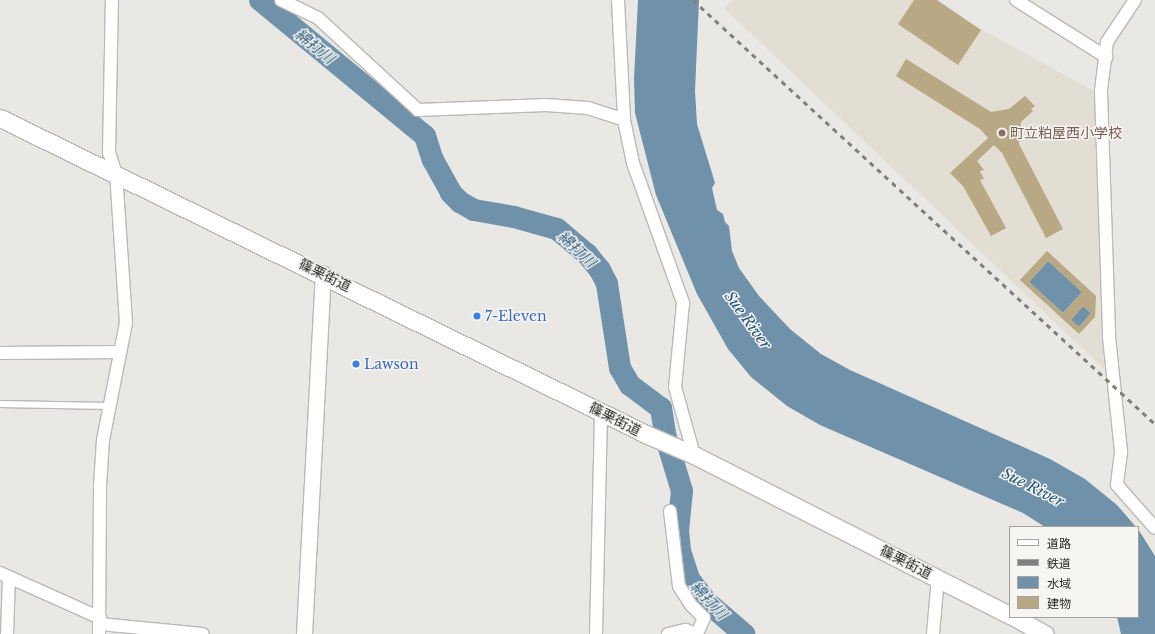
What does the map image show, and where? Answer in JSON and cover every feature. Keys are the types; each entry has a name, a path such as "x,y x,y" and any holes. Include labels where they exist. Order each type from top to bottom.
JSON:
{"main road":[{"name":"篠栗街道","path":"0,118 322,274 648,435 694,455 1009,614"},
{"path":"1016,618 1045,634"}],"street":[{"path":"100,625 100,486 103,440 111,406 119,352 126,323 126,297 116,174 109,152 112,0"},
{"path":"281,0 318,18 418,110 546,105 588,108 624,120"},
{"path":"618,0 624,120 633,163 683,303 675,387 694,455"},
{"path":"1016,0 1106,57"},
{"path":"1135,0 1106,42 1106,57 1101,91 1109,337 1120,452 1117,486 1155,528"},
{"path":"304,634 322,274"},
{"path":"0,353 119,352"},
{"path":"596,634 601,411"},
{"path":"668,634 686,630 696,634 704,618 691,605 679,586 670,511"},
{"path":"6,634 5,575 100,625 203,634"},
{"path":"933,634 938,578"}],"lane":[{"path":"0,404 111,406"}],"shaded area":[{"path":"733,0 928,0 1096,92 1104,369 724,8"}],"water":[{"name":"Sue River","path":"638,0 699,0 695,91 697,124 715,183 712,188 717,210 723,214 725,222 729,226 732,251 739,268 759,296 790,329 821,354 850,370 1050,459 1085,479 1117,505 1135,526 1043,526 1023,513 820,425 787,406 751,377 728,349 697,294 656,195 635,113 634,79"},
{"path":"1048,261 1082,292 1063,313 1029,282"},
{"path":"1083,306 1091,313 1079,327 1071,320"},
{"path":"1139,531 1155,556 1155,634 1121,634 1117,618 1139,618"}],"building":[{"path":"914,0 937,0 981,30 958,65 898,24"},
{"path":"906,59 991,112 1009,109 1025,96 1035,106 1031,109 1033,111 1021,122 1019,144 1063,229 1046,238 1002,153 994,145 977,161 984,170 980,171 984,179 980,180 1006,228 991,236 963,186 950,173 988,138 980,129 896,76"},
{"path":"1047,251 1096,296 1095,317 1079,334 1020,280","holes":["1048,261 1082,292 1063,313 1029,282","1083,306 1091,313 1079,327 1071,320"]}],"waterway":[{"name":"綿打川","path":"260,0 425,136 433,160 451,193 460,202 474,210 514,217 557,229 587,254 600,270 607,284 620,368 630,385 661,408 666,438 682,491 678,531 680,551 689,579 708,603 744,634"}],"railway":[{"path":"693,0 1155,424"}],"place":[{"name":"町立粕屋西小学校","path":"1002,133"},
{"name":"7-Eleven","path":"477,316"},
{"name":"Lawson","path":"356,364"}]}
